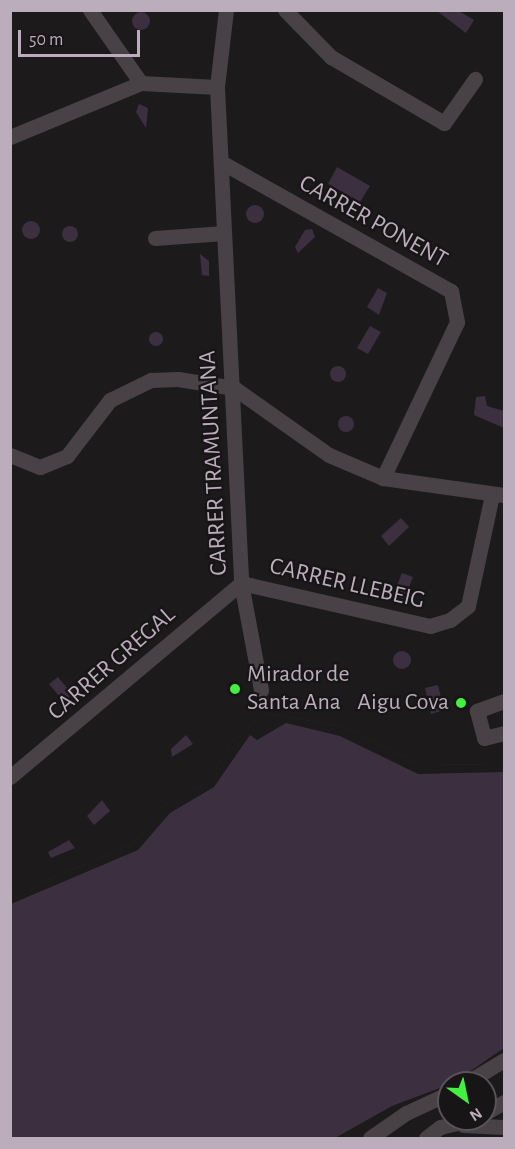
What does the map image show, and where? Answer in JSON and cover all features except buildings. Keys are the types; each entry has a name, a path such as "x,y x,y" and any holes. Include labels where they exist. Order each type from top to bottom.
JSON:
{"street":[{"path":"90,10 141,83"},
{"name":"CARRER TRAMUNTANA","path":"226,10 217,87 234,388 241,583 261,690"},
{"path":"285,10 331,57 444,123 475,79"},
{"path":"10,137 141,83 217,87"},
{"name":"CARRER PONENT","path":"221,162 451,291 457,322 383,478"},
{"path":"155,238 224,232"},
{"path":"10,455 40,467 66,456 110,400 151,380 234,388 329,455 383,478 498,495"},
{"name":"CARRER LLEBEIG","path":"241,583 430,626 450,620 468,606 498,495"},
{"name":"CARRER GREGAL","path":"10,777 241,583"},
{"path":"504,701 477,711 484,738 504,733"},
{"path":"486,1071 504,1060"},
{"path":"370,1138 391,1122 437,1099"}],"shaded area":[{"path":"437,11 459,11 474,20 466,33"},
{"path":"141,12 147,15 150,21 147,27 141,30 135,27 132,21 135,15"},
{"path":"139,104 148,108 146,128 136,112"},
{"path":"337,167 370,186 360,202 328,184"},
{"path":"255,205 261,208 264,214 261,220 255,223 249,220 246,214 249,208"},
{"path":"31,221 37,224 40,230 37,236 31,239 25,236 22,230 25,224"},
{"path":"70,226 76,228 78,234 76,240 70,242 64,240 62,234 64,228"},
{"path":"312,229 315,237 298,253 295,247 305,230"},
{"path":"200,254 209,261 209,276 202,275"},
{"path":"378,288 387,293 379,315 367,307"},
{"path":"370,326 381,332 368,354 357,348"},
{"path":"153,332 159,332 163,339 159,346 153,346 149,342 149,336"},
{"path":"338,366 346,374 338,382 330,374"},
{"path":"485,396 487,406 504,411 504,428 474,415 476,397"},
{"path":"346,416 352,418 354,424 352,430 346,432 340,430 338,424 340,418"},
{"path":"401,518 409,527 389,546 381,536"},
{"path":"402,573 413,577 406,595 410,602 393,595"},
{"path":"402,651 408,654 411,660 408,666 402,669 396,666 393,660 396,654"},
{"path":"58,677 72,694 64,702 49,684"},
{"path":"438,685 444,710 431,714 425,688"},
{"path":"265,713 345,727 421,765 504,764 504,1048 470,1071 437,1071 437,1089 392,1106 335,1138 11,1138 11,895 133,844 163,806 209,781 232,741"},
{"path":"186,735 193,744 172,757 171,749"},
{"path":"102,800 110,811 94,825 87,816"},
{"path":"69,840 75,848 51,858 48,852"}],"pier":[{"path":"265,713 345,727 421,765 504,764 504,772 418,774 340,736 286,723 257,740 250,735 214,787 170,813 138,850 11,904 11,895 133,844 163,806 209,781 232,741"}],"place":[{"name":"Mirador de Santa Ana","path":"235,689"},
{"name":"Aigu Cova","path":"461,703"}]}
